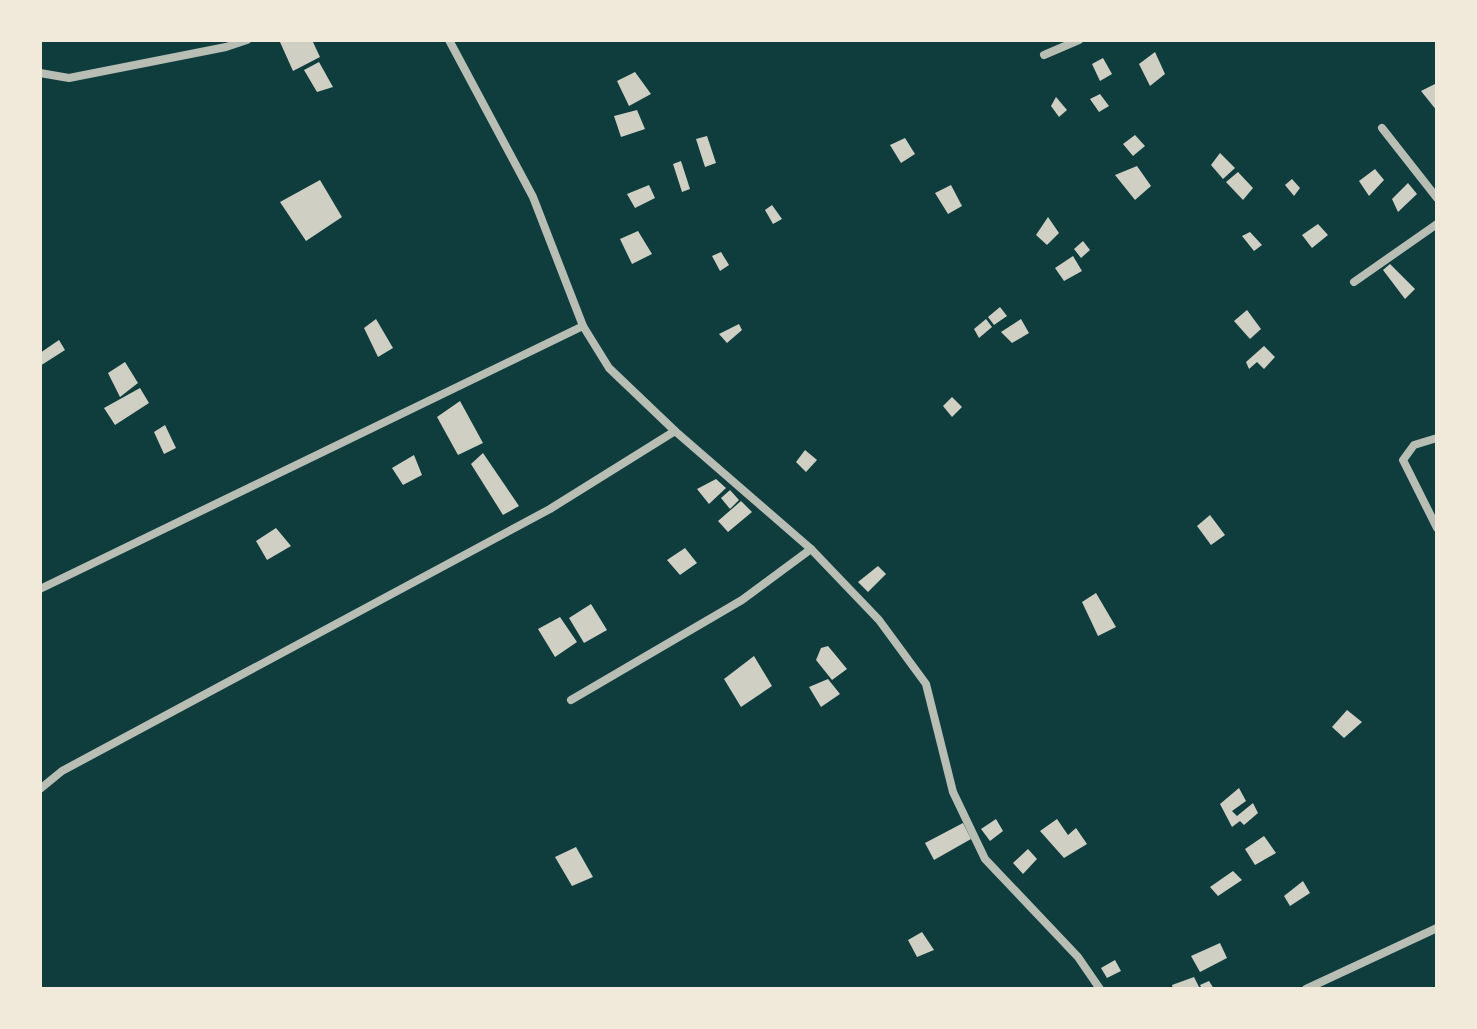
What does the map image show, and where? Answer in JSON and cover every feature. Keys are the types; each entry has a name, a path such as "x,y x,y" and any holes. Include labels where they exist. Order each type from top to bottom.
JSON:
{"street":[{"path":"40,73 69,78 226,47 247,40"},
{"path":"449,40 533,197 583,326 609,368 675,431 811,549 879,620 926,684 953,792 985,859 1078,957 1100,989"},
{"path":"1044,55 1079,40"},
{"path":"1382,128 1437,198"},
{"path":"1354,282 1437,224"},
{"path":"40,589 583,326"},
{"path":"40,789 62,771 550,509 675,431"},
{"path":"1437,438 1414,445 1403,460 1437,528"},
{"path":"571,700 742,600 811,549"},
{"path":"1306,989 1437,928"}],"building":[{"path":"312,40 320,57 293,71 280,42"},
{"path":"1155,52 1165,74 1150,86 1139,64"},
{"path":"1103,58 1112,74 1100,81 1092,64"},
{"path":"319,62 333,87 317,92 304,70"},
{"path":"635,72 651,94 629,106 617,81"},
{"path":"1437,83 1437,111 1421,91"},
{"path":"1100,94 1109,106 1099,112 1090,99"},
{"path":"1056,97 1067,110 1059,117 1051,106"},
{"path":"637,110 645,129 621,137 614,116"},
{"path":"1135,135 1145,146 1133,156 1123,144"},
{"path":"707,136 716,163 705,167 696,139"},
{"path":"905,138 915,154 901,163 890,145"},
{"path":"1220,153 1235,168 1223,179 1211,165"},
{"path":"681,161 690,189 682,192 673,164"},
{"path":"1137,166 1151,186 1135,200 1115,175"},
{"path":"1375,169 1384,180 1369,196 1359,181"},
{"path":"1238,172 1253,188 1243,200 1226,182"},
{"path":"1292,179 1300,188 1294,196 1285,185"},
{"path":"320,180 342,217 306,241 280,202"},
{"path":"1408,183 1417,194 1398,212 1392,199"},
{"path":"649,185 655,198 635,208 627,194"},
{"path":"951,185 962,206 948,214 935,193"},
{"path":"772,205 782,219 773,224 765,210"},
{"path":"1048,217 1059,233 1047,245 1036,235"},
{"path":"1318,224 1328,235 1312,248 1302,235"},
{"path":"638,231 652,254 632,264 620,239"},
{"path":"1250,232 1262,245 1254,251 1242,236"},
{"path":"1083,241 1090,250 1081,258 1074,249"},
{"path":"721,252 729,265 720,271 712,256"},
{"path":"1073,256 1082,271 1064,281 1055,268"},
{"path":"1390,264 1415,289 1405,299 1383,270"},
{"path":"1000,307 1007,316 994,325 988,317"},
{"path":"1247,310 1261,329 1250,339 1234,321"},
{"path":"376,319 393,348 378,357 364,328"},
{"path":"986,319 992,327 979,338 974,329"},
{"path":"1021,319 1029,333 1012,343 1001,332"},
{"path":"739,324 742,330 727,343 719,334"},
{"path":"59,340 65,350 40,366 40,353"},
{"path":"1264,346 1275,357 1264,369 1257,362 1249,369 1246,362"},
{"path":"125,362 138,383 120,397 108,373"},
{"path":"140,388 149,403 115,425 104,408"},
{"path":"952,397 962,407 952,417 943,406"},
{"path":"460,401 483,443 458,455 437,417"},
{"path":"165,425 176,448 164,454 154,432"},
{"path":"805,450 817,460 806,472 796,462"},
{"path":"483,453 519,506 503,515 471,464"},
{"path":"414,455 422,475 403,485 392,468"},
{"path":"716,479 726,488 709,504 697,489"},
{"path":"730,490 739,500 730,509 721,498"},
{"path":"741,501 752,512 728,532 718,521"},
{"path":"1210,515 1225,535 1211,545 1197,526"},
{"path":"276,528 291,546 267,560 256,541"},
{"path":"685,548 697,563 680,575 667,560"},
{"path":"878,566 886,574 868,592 858,582"},
{"path":"1096,593 1116,627 1098,636 1082,602"},
{"path":"591,604 607,630 584,643 569,618"},
{"path":"560,617 577,642 555,657 538,629"},
{"path":"828,646 847,669 832,680 816,660 821,648"},
{"path":"754,656 772,686 741,707 724,679"},
{"path":"828,679 840,694 821,707 809,687"},
{"path":"1347,710 1362,722 1344,738 1332,727"},
{"path":"1239,788 1246,801 1232,811 1237,816 1253,803 1258,813 1244,825 1240,821 1232,827 1220,804"},
{"path":"996,819 1003,831 990,841 981,829"},
{"path":"1057,819 1068,835 1076,828 1087,844 1064,858 1040,831"},
{"path":"963,823 971,839 934,860 925,843"},
{"path":"1264,836 1276,853 1255,865 1245,849"},
{"path":"576,847 593,877 572,886 555,857"},
{"path":"1028,849 1037,859 1023,874 1013,863"},
{"path":"1233,871 1242,880 1218,896 1210,887"},
{"path":"1303,881 1310,893 1290,906 1284,896"},
{"path":"922,932 934,950 917,957 908,940"},
{"path":"1220,943 1227,958 1200,972 1191,956"},
{"path":"1115,960 1121,971 1107,978 1101,968"},
{"path":"1194,977 1200,989 1173,989 1172,985"},
{"path":"1209,981 1214,989 1202,989 1200,985"}]}
